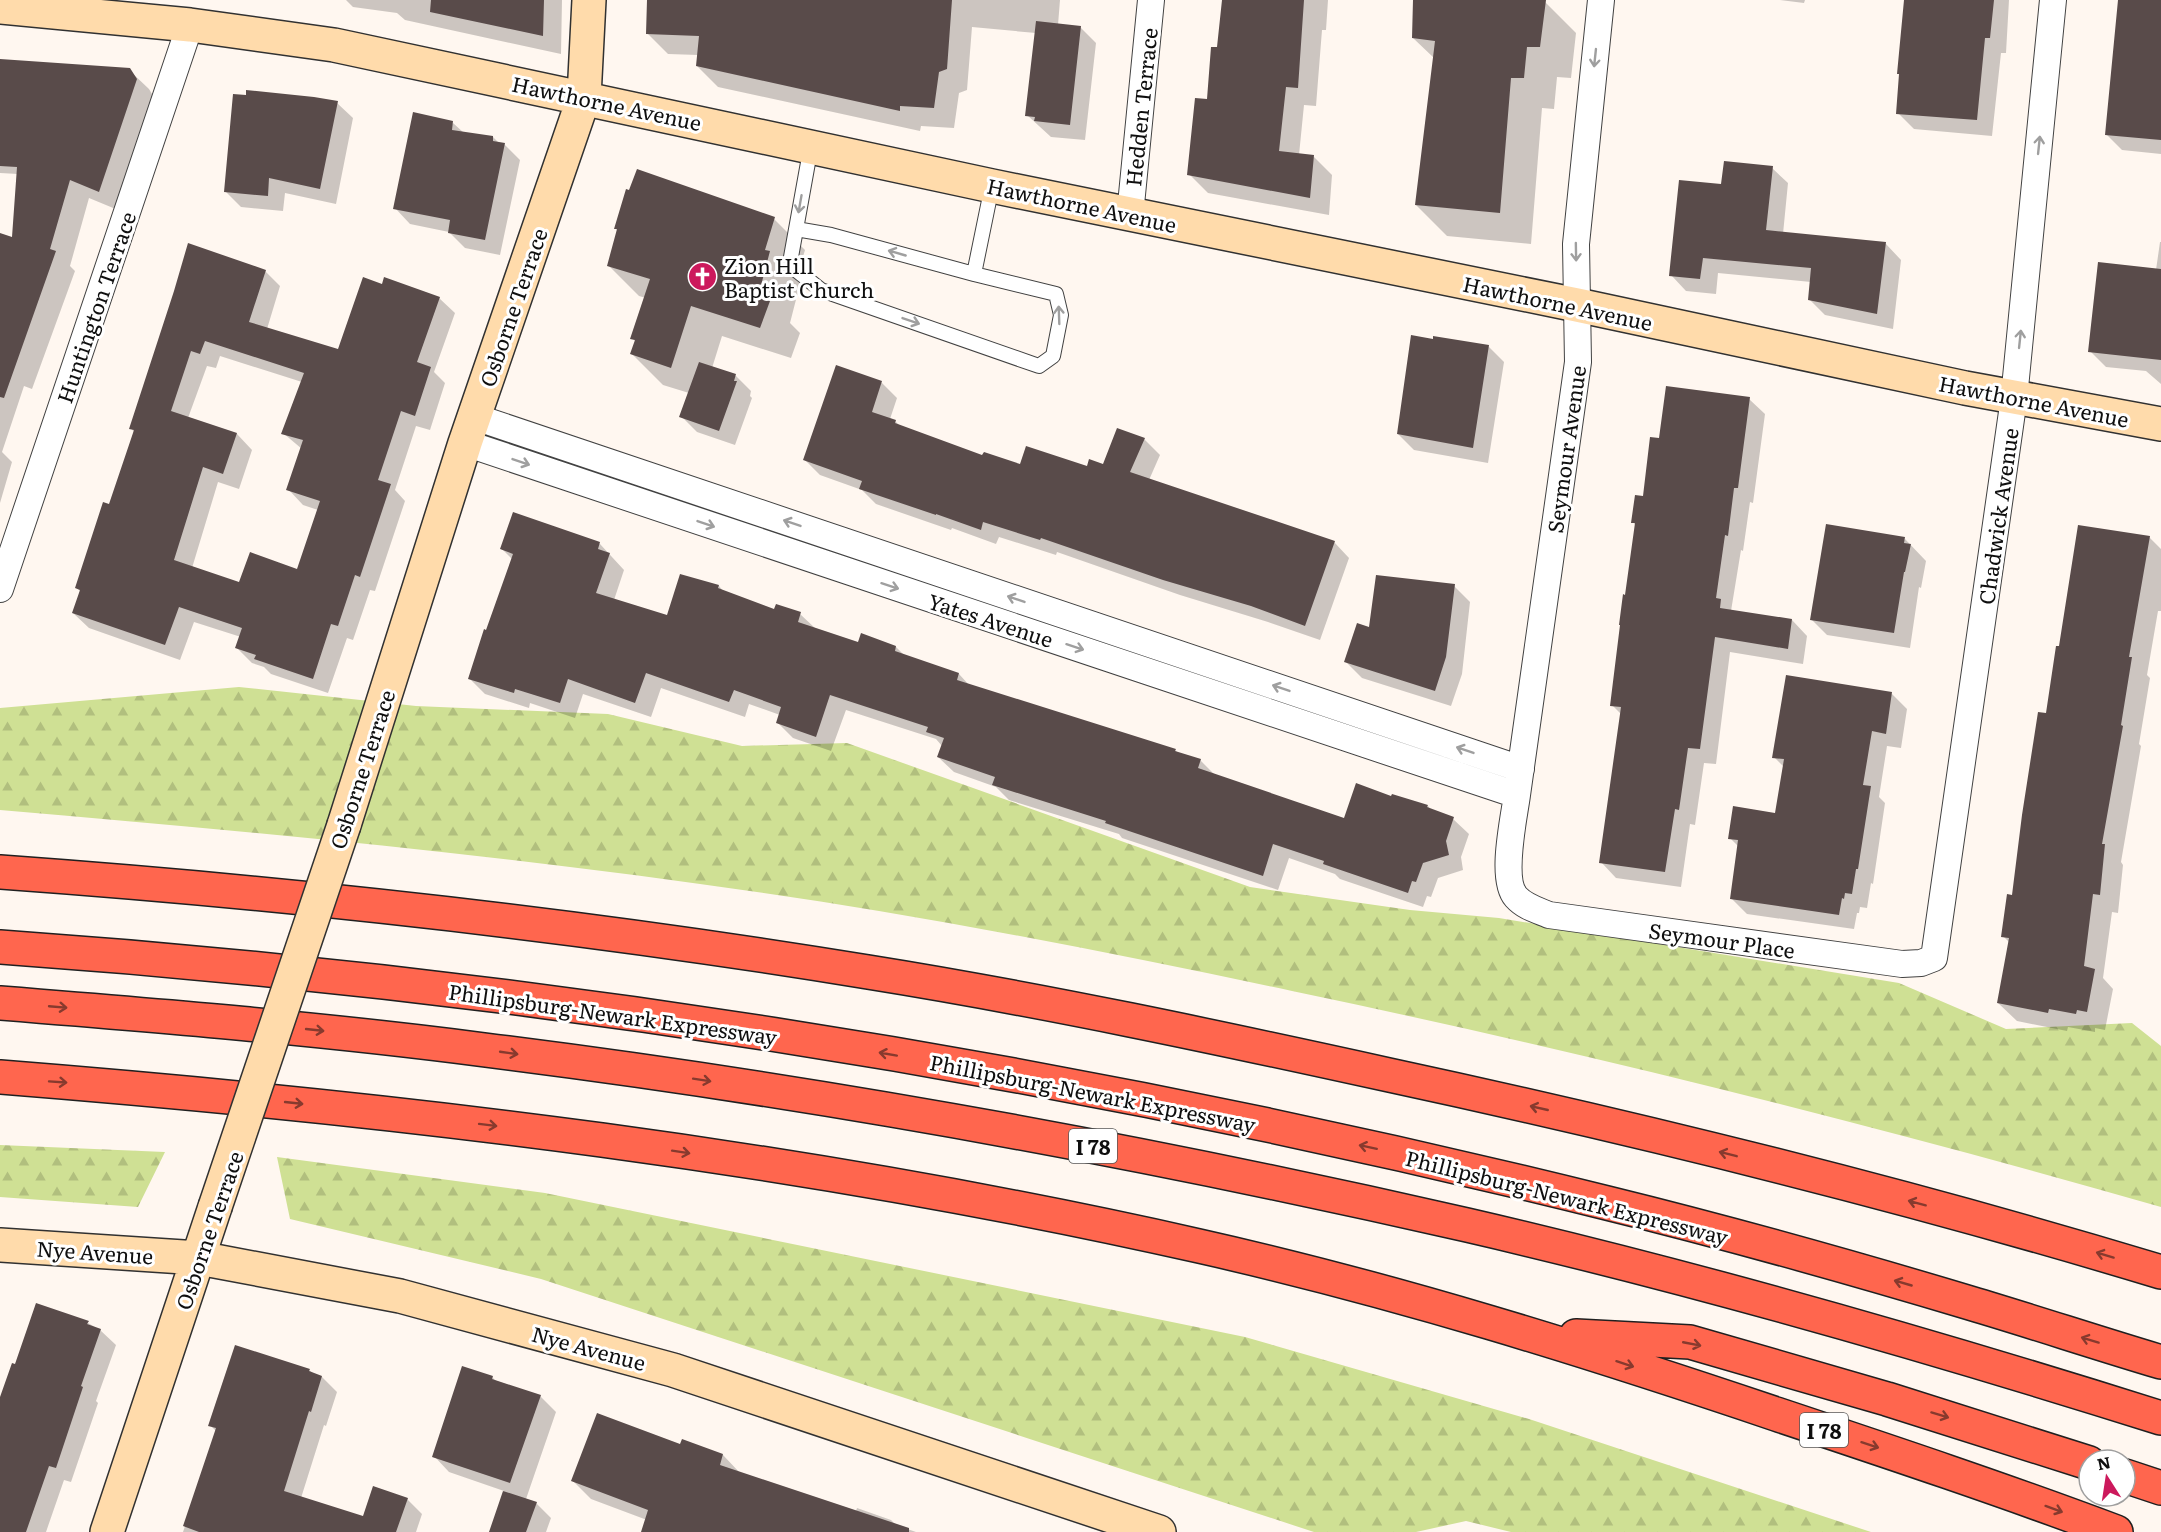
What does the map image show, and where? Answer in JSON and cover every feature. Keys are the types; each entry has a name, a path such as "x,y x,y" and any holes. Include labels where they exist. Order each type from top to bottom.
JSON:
{"highway":[{"path":"0,872 266,895 499,920 778,958 986,992 1228,1040 1590,1119 1832,1180 2072,1245 2161,1272"},
{"name":"Phillipsburg-Newark Expressway","path":"0,947 276,970 617,1011 762,1032 1130,1097 1371,1148 1612,1204 1854,1269 2155,1360"},
{"name":"I 78","path":"0,1003 232,1022 486,1050 834,1101 1102,1148 1436,1218 1588,1256 1916,1344 2161,1418"},
{"name":"I 78","path":"0,1077 212,1095 477,1124 634,1145 940,1193 1205,1247 1453,1311 1529,1334 1911,1458 2116,1532"},
{"path":"1529,1334 1690,1342 1887,1399 2077,1459"},
{"path":"2137,1480 2161,1488"}],"street":[{"name":"Osborne Terrace","path":"106,1532 344,825 470,430 584,97 589,0"},
{"name":"Hedden Terrace","path":"1130,215 1151,0"},
{"name":"Seymour Avenue","path":"1514,895 1508,867 1578,362 1576,244 1601,0"},
{"name":"Chadwick Avenue","path":"1934,958 2014,398 2053,0"},
{"name":"Hawthorne Avenue","path":"0,7 190,26 334,45 1130,215 1577,305 2014,398 2161,424"},
{"name":"Huntington Terrace","path":"0,589 190,26"},
{"name":"Yates Avenue","path":"470,430 836,538 1521,769"},
{"name":"Yates Avenue","path":"470,430 827,564 1517,795"},
{"name":"Seymour Place","path":"1514,895 1528,907 1549,915 1902,964 1921,963 1934,958"},
{"name":"Nye Avenue","path":"0,1245 198,1258 400,1296 673,1370 1159,1532"}],"lane":[{"path":"795,229 831,235 1056,294 1061,315 1053,356 1039,366 821,290 796,270 791,257 795,229 811,146"},
{"path":"974,274 992,186"},
{"path":"827,564 836,538"},
{"path":"1153,673 1162,648"}],"green space":[{"path":"239,687 416,706 608,714 742,746 847,743 1250,887 1410,910 1499,918 1899,983 2006,1029 2132,1023 2161,1046 2161,1207 1837,1119 1511,1039 1292,991 982,929 660,878 330,840 0,810 0,708"},
{"path":"0,1145 165,1152 138,1207 0,1197"},
{"path":"277,1157 545,1193 1245,1337 1529,1419 1871,1532 1511,1532 1466,1521 1416,1532 1314,1532 541,1279 290,1219"}],"building":[{"path":"431,0 544,0 543,36 430,12"},
{"path":"647,0 952,0 947,69 939,72 934,108 900,106 900,111 696,66 699,36 646,34"},
{"path":"1222,0 1304,0 1298,88 1286,87 1279,151 1314,155 1310,198 1187,175 1195,98 1207,99 1211,47 1217,47"},
{"path":"1413,0 1546,0 1540,47 1527,47 1524,78 1511,78 1500,213 1415,205 1435,41 1412,38"},
{"path":"1904,0 1994,0 1990,38 1985,38 1977,120 1896,114 1899,74 1897,74"},
{"path":"2118,0 2161,0 2161,140 2105,135"},
{"path":"1036,21 1081,26 1070,125 1034,121 1035,117 1025,116"},
{"path":"0,59 130,68 137,79 99,192 70,180 50,249 56,251 4,398 0,397 0,233 12,237 17,167 0,166"},
{"path":"246,90 338,101 320,189 269,178 268,196 224,192 233,94 246,95"},
{"path":"413,112 453,121 452,130 493,136 493,141 505,143 485,240 448,233 450,220 393,209"},
{"path":"1724,161 1773,166 1766,230 1886,242 1877,314 1808,300 1811,268 1703,258 1700,279 1669,276 1679,180 1721,184"},
{"name":"Zion Hill Baptist Church","path":"637,169 775,217 765,250 770,251 758,297 770,301 760,328 691,306 671,368 630,354 635,340 630,339 650,279 607,266 617,229 614,229 626,189 629,190"},
{"path":"188,243 266,270 249,322 338,349 363,277 382,284 384,277 440,297 417,362 431,367 415,416 401,411 378,480 391,484 360,577 355,575 338,626 331,624 313,679 254,659 256,655 235,648 242,628 179,607 165,645 72,613 80,590 75,588 103,502 109,504 134,430 129,429","holes":["205,341 304,373 281,434 303,440 286,490 320,501 297,569 250,552 239,582 174,560 203,467 223,474 237,433 171,411 191,351 200,354"]},
{"path":"2098,262 2161,269 2161,360 2088,352"},
{"path":"1411,335 1433,339 1433,336 1489,345 1473,448 1397,434"},
{"path":"699,362 736,374 734,381 737,381 719,431 679,417"},
{"path":"836,365 882,381 872,412 896,420 895,423 982,455 984,452 1020,464 1026,446 1087,466 1089,459 1103,464 1117,428 1145,438 1130,472 1335,541 1305,626 1251,606 1163,580 1041,538 1040,540 983,522 981,530 859,489 862,481 803,460"},
{"path":"1666,386 1750,397 1738,488 1734,488 1728,536 1725,535 1716,598 1721,599 1720,608 1792,619 1788,649 1715,637 1700,749 1688,748 1679,810 1675,809 1665,872 1599,863 1621,707 1610,706 1623,594 1625,595 1635,523 1631,523 1635,495 1643,496 1650,437 1659,438"},
{"path":"513,512 600,542 598,549 610,553 596,593 667,615 680,574 719,585 718,588 774,609 776,604 801,612 798,622 858,642 861,633 896,646 895,651 959,673 957,680 1176,749 1175,751 1201,759 1198,768 1344,818 1356,783 1391,796 1392,794 1428,805 1427,807 1454,817 1446,841 1449,855 1423,863 1416,882 1412,881 1408,893 1273,844 1263,876 1105,823 1106,821 992,785 995,777 937,757 944,738 926,732 928,727 830,695 816,737 776,723 781,707 734,690 729,702 646,673 635,703 568,679 560,703 515,689 514,693 468,679 484,629 486,630 513,554 500,549"},
{"path":"1826,524 1905,537 1904,543 1911,544 1894,633 1810,620"},
{"path":"2078,525 2150,536 2129,657 2132,657 2121,725 2123,726 2102,844 2105,844 2100,895 2093,894 2084,966 2095,969 2087,1012 2077,1010 2076,1014 2049,1009 2048,1013 1997,1003 2009,938 2001,937 2007,894 2012,895 2038,712 2046,713"},
{"path":"1376,575 1455,584 1446,657 1435,691 1344,662 1357,623 1369,627"},
{"path":"1786,675 1892,692 1886,734 1872,731 1863,785 1871,786 1858,869 1856,869 1852,894 1845,893 1839,915 1730,899 1738,840 1728,839 1733,806 1775,813 1784,759 1772,758"},
{"path":"36,1303 89,1321 87,1324 101,1329 56,1468 49,1466 26,1532 0,1532 0,1397 12,1363 15,1364"},
{"path":"235,1345 310,1369 309,1371 322,1376 284,1491 363,1516 373,1486 408,1498 396,1532 199,1532 183,1526 216,1428 208,1426"},
{"path":"462,1366 493,1376 492,1379 541,1395 510,1483 432,1457"},
{"path":"597,1413 680,1444 682,1439 723,1454 720,1465 909,1528 909,1532 641,1532 648,1510 571,1481"},
{"path":"503,1491 537,1502 526,1532 489,1532"}],"place":[{"name":"Zion Hill Baptist Church","path":"703,276"}]}
